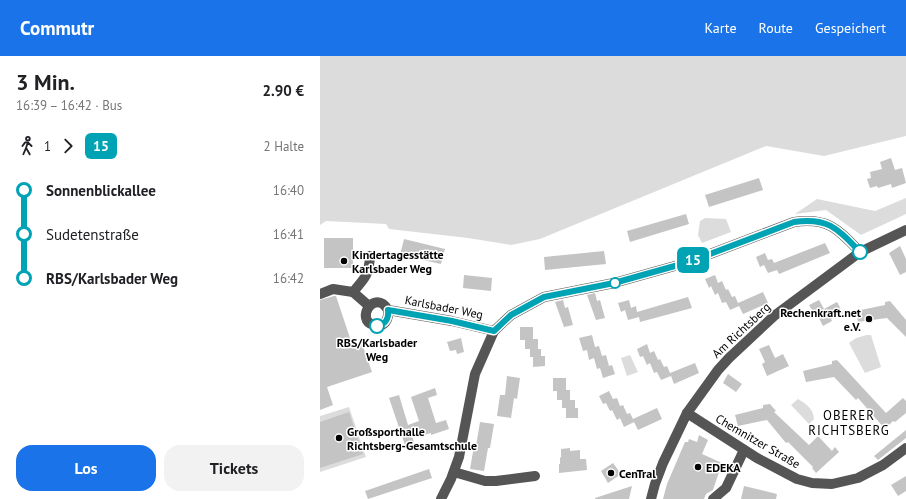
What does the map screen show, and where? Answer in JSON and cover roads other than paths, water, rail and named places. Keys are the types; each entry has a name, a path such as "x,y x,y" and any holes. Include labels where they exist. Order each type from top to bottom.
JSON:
{"street":[{"path":"441,499 454,472 462,443 475,374 494,331 511,315 544,297 614,283 689,262 794,222 811,220 827,224 840,231 860,252"},
{"name":"Am Richtsberg","path":"651,499 663,463 687,413 718,370 774,316 860,252 906,230"},
{"path":"353,292 367,276 370,266 370,256"},
{"path":"320,294 333,289 353,292 369,306"},
{"name":"Karlsbader Weg","path":"374,303 386,306 388,310 389,316 387,321 382,325 377,326 371,324 367,320 366,315 369,306 374,303"},
{"name":"Karlsbader Weg","path":"388,310 452,321 494,331"},
{"name":"Chemnitzer Straße","path":"687,413 744,450 797,479 812,483 832,484 858,478 883,465 906,448"},
{"path":"713,499 726,488 744,450"},
{"path":"454,472 485,481 535,476"}],"place":[{"name":"Kindertagesstätte Karlsbader Weg","path":"344,261"},
{"name":"Rechenkraft.net e.V.","path":"869,319"},
{"name":"RBS/Karlsbader Weg","path":"377,326"},
{"name":"Großsporthalle Richtsberg-Gesamtschule","path":"339,438"},
{"name":"EDEKA","path":"698,467"},
{"name":"CenTral","path":"611,473"}],"district":[{"name":"OBERER RICHTSBERG","path":"849,422"}]}
